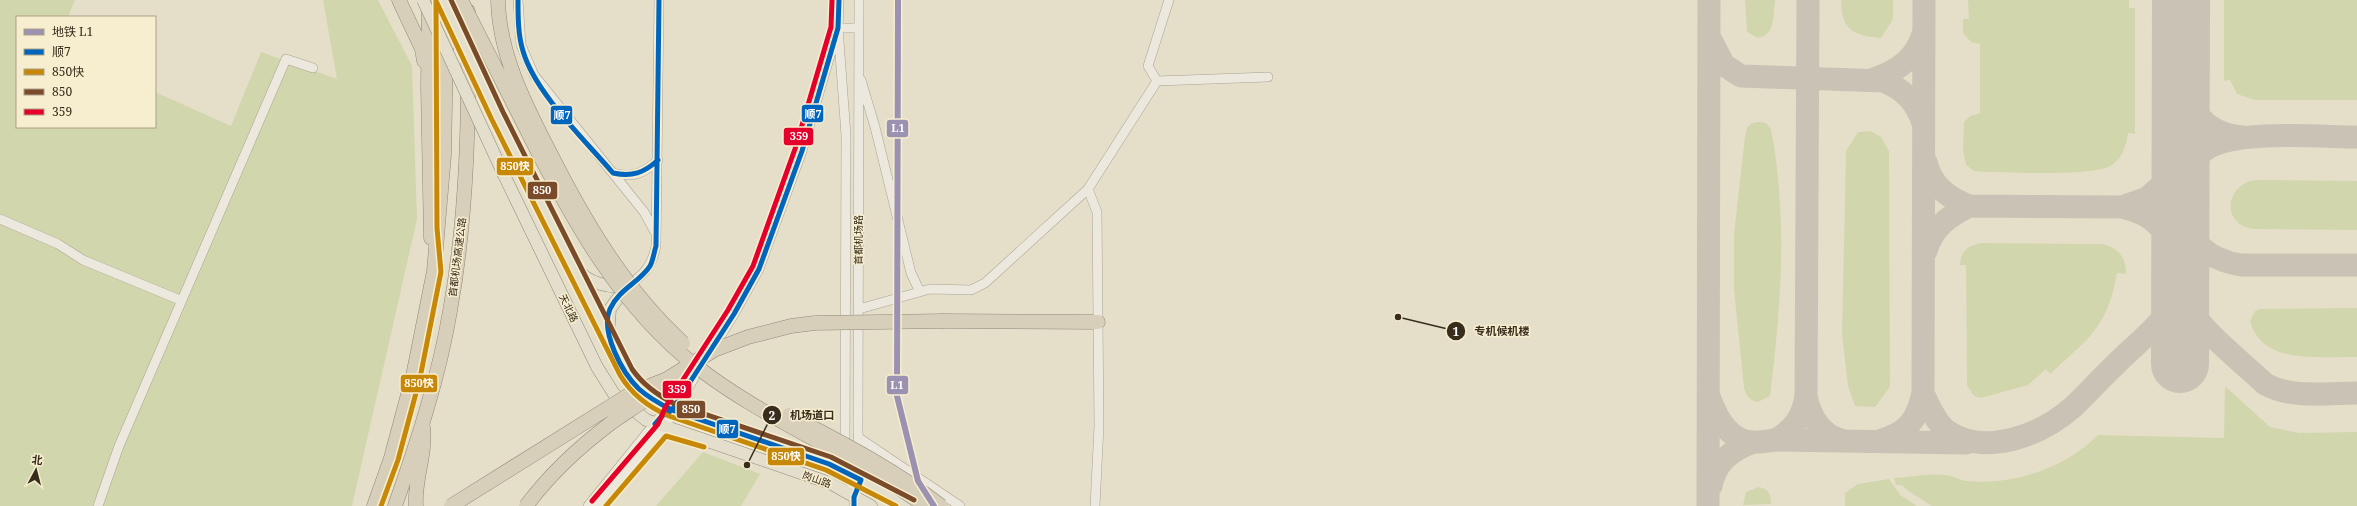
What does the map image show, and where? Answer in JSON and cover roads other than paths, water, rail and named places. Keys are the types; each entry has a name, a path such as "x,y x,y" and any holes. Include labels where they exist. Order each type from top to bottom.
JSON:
{"highway":[{"path":"399,0 422,49 428,87"},
{"path":"429,0 428,87 430,228 434,272"},
{"path":"374,506 391,458 413,376 434,272 444,162 447,0"},
{"path":"461,0 555,185 588,244 611,277 652,327 692,363 723,386 774,418 881,475 925,506"},
{"name":"首都机场高速公路","path":"395,506 424,414 446,333 460,236 468,123 468,0"},
{"path":"498,0 500,27 507,56 534,122 559,172 603,247 619,271 656,316 682,342 734,382 774,406 862,453 913,484 941,506"},
{"path":"451,506 632,393 667,379 726,345 748,337 792,326 831,322 1098,322"},
{"path":"526,506 554,474 579,449 612,422 654,395 667,379"},
{"path":"416,506 416,493 424,449 424,414"}],"main road":[{"name":"天北路","path":"422,0 504,175 606,382 624,404 659,426"},
{"path":"443,0 497,115 626,372 638,388 654,401 672,410"},
{"path":"570,260 580,272 589,279 616,287 626,286"},
{"path":"608,336 610,309 626,286"},
{"name":"岗山路","path":"672,410 829,464 861,480"},
{"name":"岗山路","path":"659,426 695,436 830,483 854,501"},
{"path":"861,480 911,506"},
{"path":"854,501 871,506"}],"street":[{"path":"518,0 521,45 529,67 546,92 644,212 656,234"},
{"path":"626,286 638,279 650,266 656,246 659,0"},
{"name":"首都机场路","path":"839,0 838,28 846,135 845,450 854,501"},
{"name":"首都机场路","path":"859,0 858,309 859,438 861,480"},
{"path":"1157,81 1148,66 1168,0"},
{"path":"838,28 858,28"},
{"name":"首都机场路","path":"659,426 662,416 672,410 734,314 759,269 802,151 838,28"},
{"path":"98,506 119,446 180,300 286,59 313,68"},
{"path":"858,69 875,127 911,273 920,292"},
{"path":"1157,81 1268,77"},
{"path":"858,309 930,289 970,290 979,288 1088,190 1157,81"},
{"path":"613,173 627,177 638,174 650,168 658,160"},
{"path":"1088,190 1097,212 1099,426 1095,506"},
{"path":"0,219 58,244 83,260 180,300"},
{"path":"588,506 659,426"},
{"path":"597,506 659,426"},
{"path":"859,438 960,506"},
{"path":"854,501 861,480"}],"metro line":[{"name":"L1","path":"898,0 897,396 918,481 934,506"}],"place":[{"name":"专机候机楼","path":"1398,317"},
{"name":"机场道口","path":"747,465"}]}
